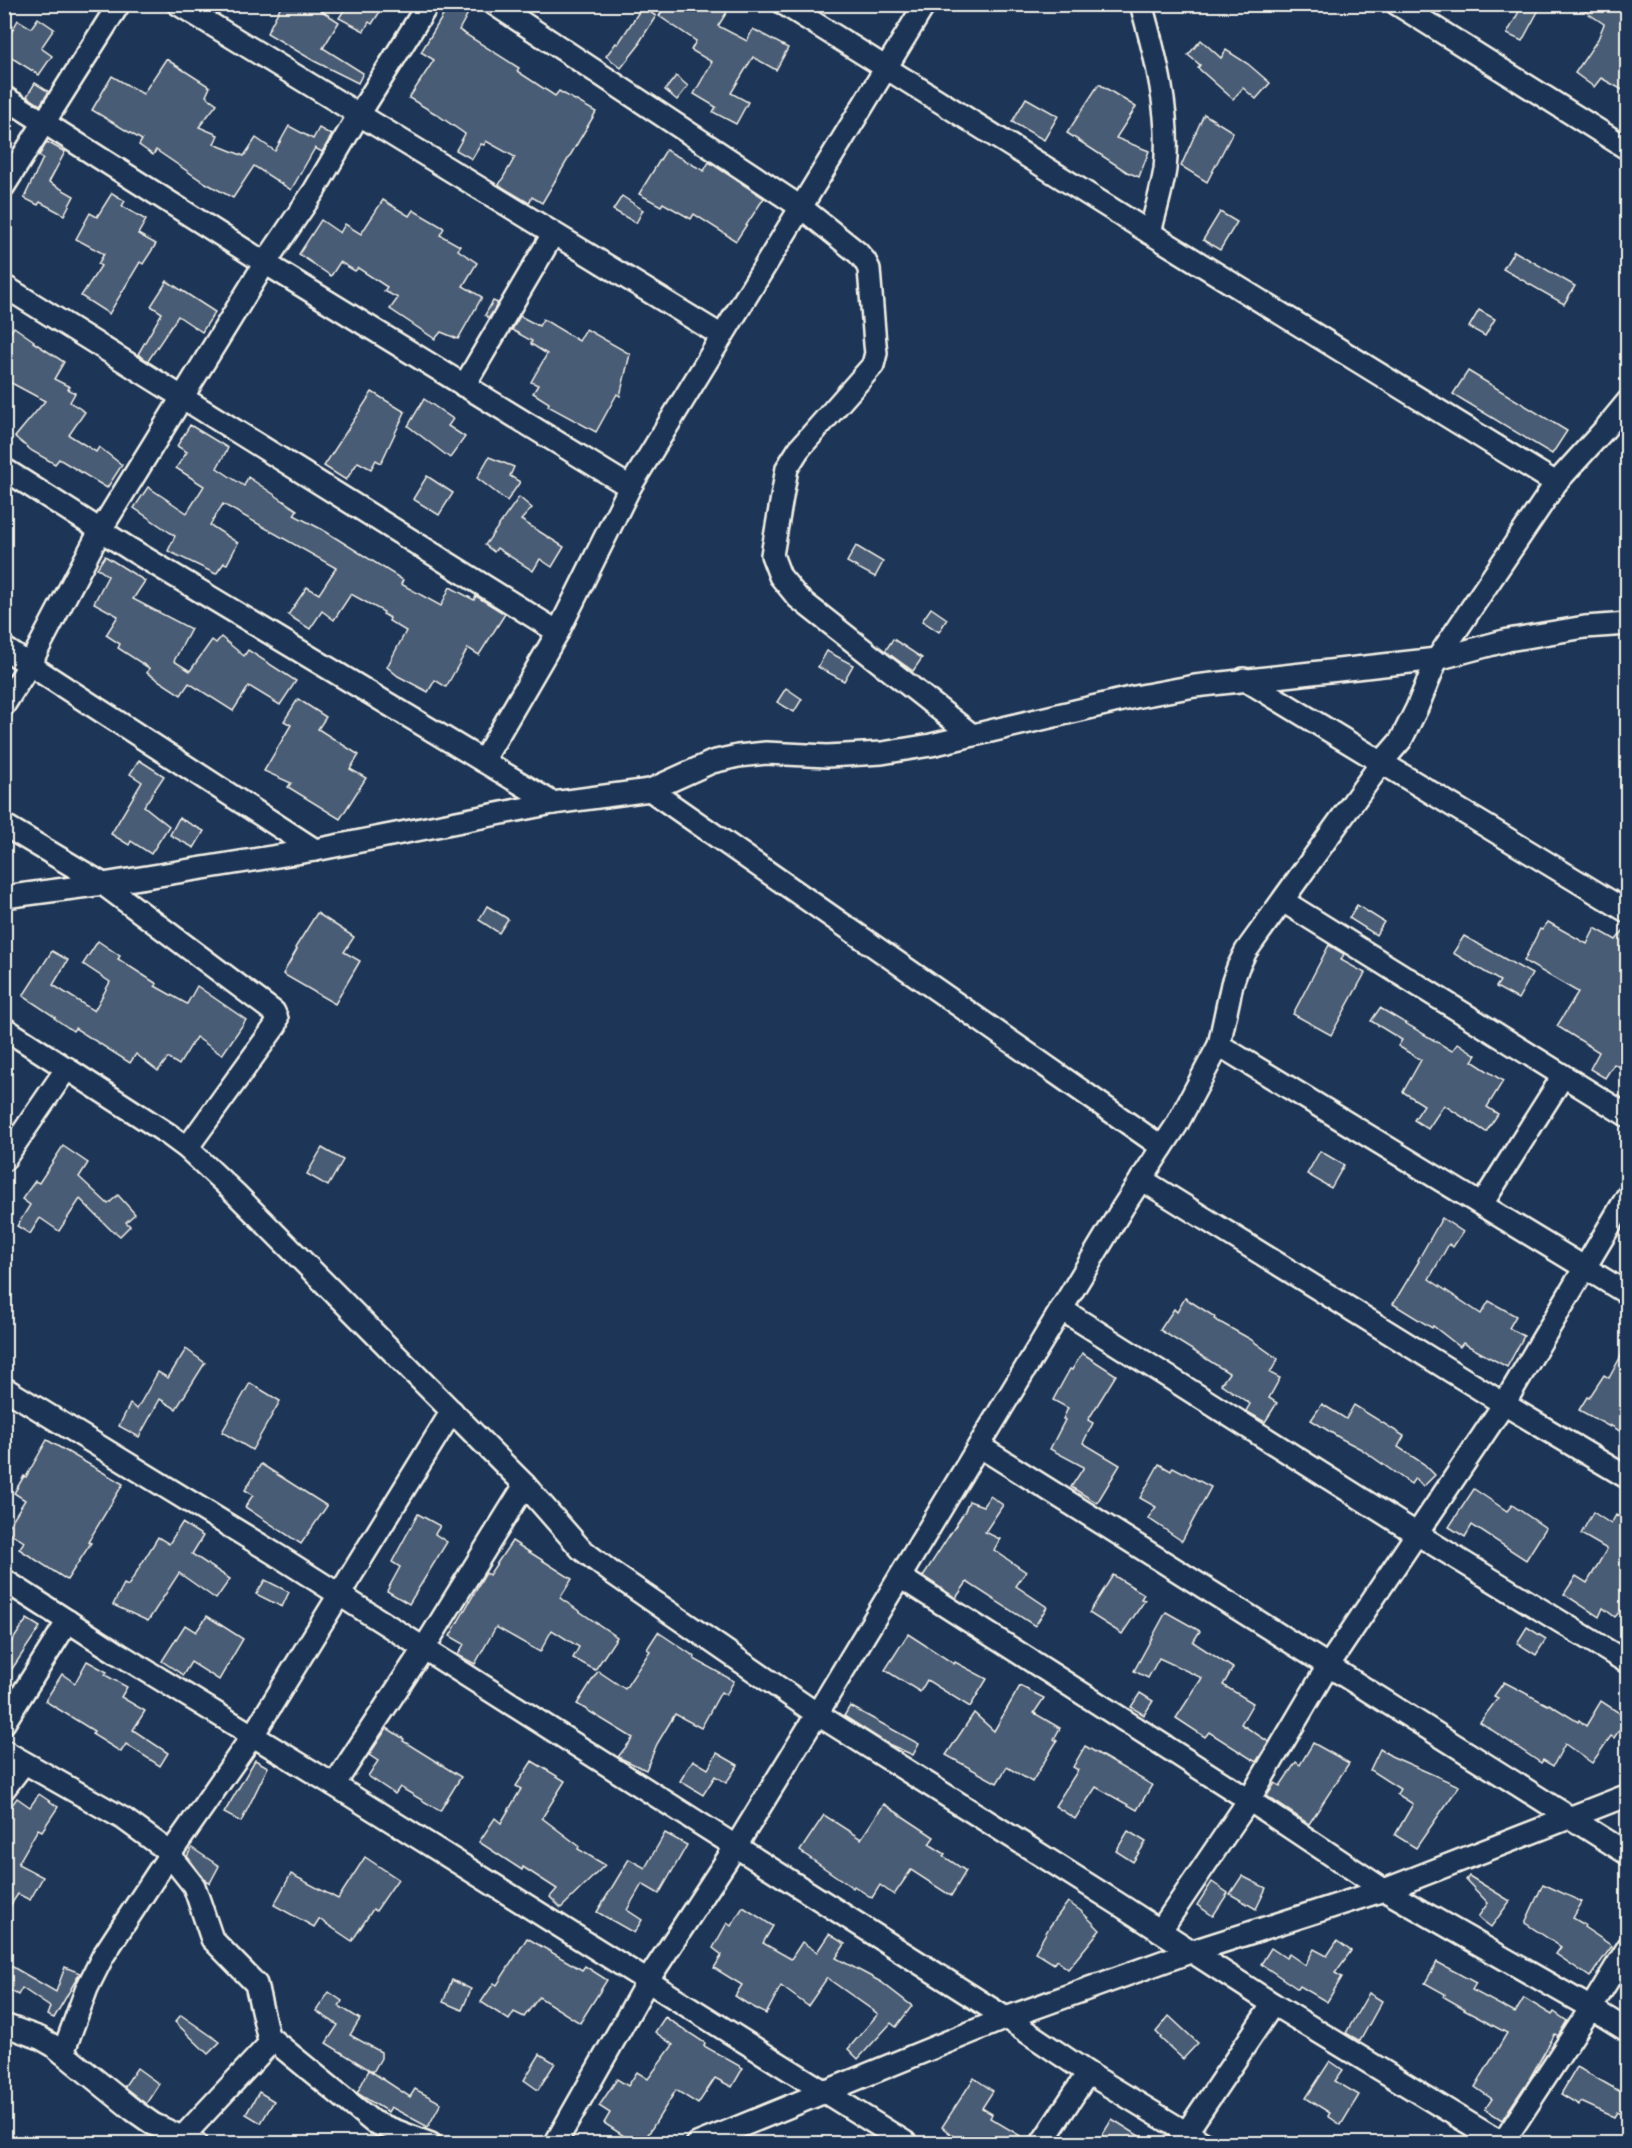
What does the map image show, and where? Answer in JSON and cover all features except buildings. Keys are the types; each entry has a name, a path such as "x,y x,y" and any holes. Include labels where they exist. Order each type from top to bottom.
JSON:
{"street":[{"path":"4,186 119,4"},
{"path":"178,4 358,116 722,336"},
{"path":"4,705 30,664 100,531 265,263 314,191 428,4"},
{"path":"494,4 802,208 865,261 869,270 876,354 873,365 799,449 787,468 772,555 780,576 798,598 972,735"},
{"path":"784,4 1556,483"},
{"path":"483,761 558,632 630,487 925,4"},
{"path":"1141,4 1166,128 1165,171 1150,233"},
{"path":"1397,4 1628,149"},
{"path":"4,97 265,263 630,487"},
{"path":"464,386 553,234"},
{"path":"4,286 558,632"},
{"path":"555,2144 648,1980 736,1846 1061,1309 1193,1096 1219,1045 1238,967 1262,927 1382,762 1401,740 1437,659 1556,483 1628,401"},
{"path":"4,469 100,531 553,802"},
{"path":"4,897 103,884 315,850 553,802 650,790 712,762 738,756 766,753 827,756 882,753 931,745 1135,698 1244,680 1437,659 1508,640 1585,627 1628,624"},
{"path":"4,648 315,850"},
{"path":"1244,680 1628,912"},
{"path":"650,790 1162,1147"},
{"path":"4,825 103,884 274,1012 277,1019 276,1025 187,1148"},
{"path":"1283,901 1628,1116"},
{"path":"4,1028 187,1148 244,1202 525,1485 581,1549 817,1714 1273,2004 1502,2143 1591,2008 1628,1947"},
{"path":"1219,1045 1628,1294"},
{"path":"4,1160 67,1068"},
{"path":"1482,1204 1563,1076"},
{"path":"1141,1179 1628,1479"},
{"path":"1160,1932 1249,1800 1329,1666 1504,1404 1628,1195"},
{"path":"1061,1309 1417,1534 1628,1663"},
{"path":"4,1388 424,1648 1006,2018 1088,2073 1205,2144"},
{"path":"63,2053 95,1972 170,1854 253,1735 452,1411"},
{"path":"979,1446 1628,1854"},
{"path":"334,1785 424,1648 525,1485"},
{"path":"900,1577 1249,1800 1384,1890 1628,2031"},
{"path":"4,1580 908,2144"},
{"path":"4,1723 68,1621"},
{"path":"4,1751 124,1820 159,1843 170,1854 197,1893 212,1939 256,1984 267,2031 273,2041 373,2122 432,2144"},
{"path":"4,1789 24,1763"},
{"path":"697,2144 1006,2018 1190,1952 1384,1890 1628,1795"},
{"path":"1186,2133 1273,2004"},
{"path":"4,2025 40,2038 63,2053 133,2110 185,2141 273,2041"},
{"path":"1041,2144 1088,2073"}]}
